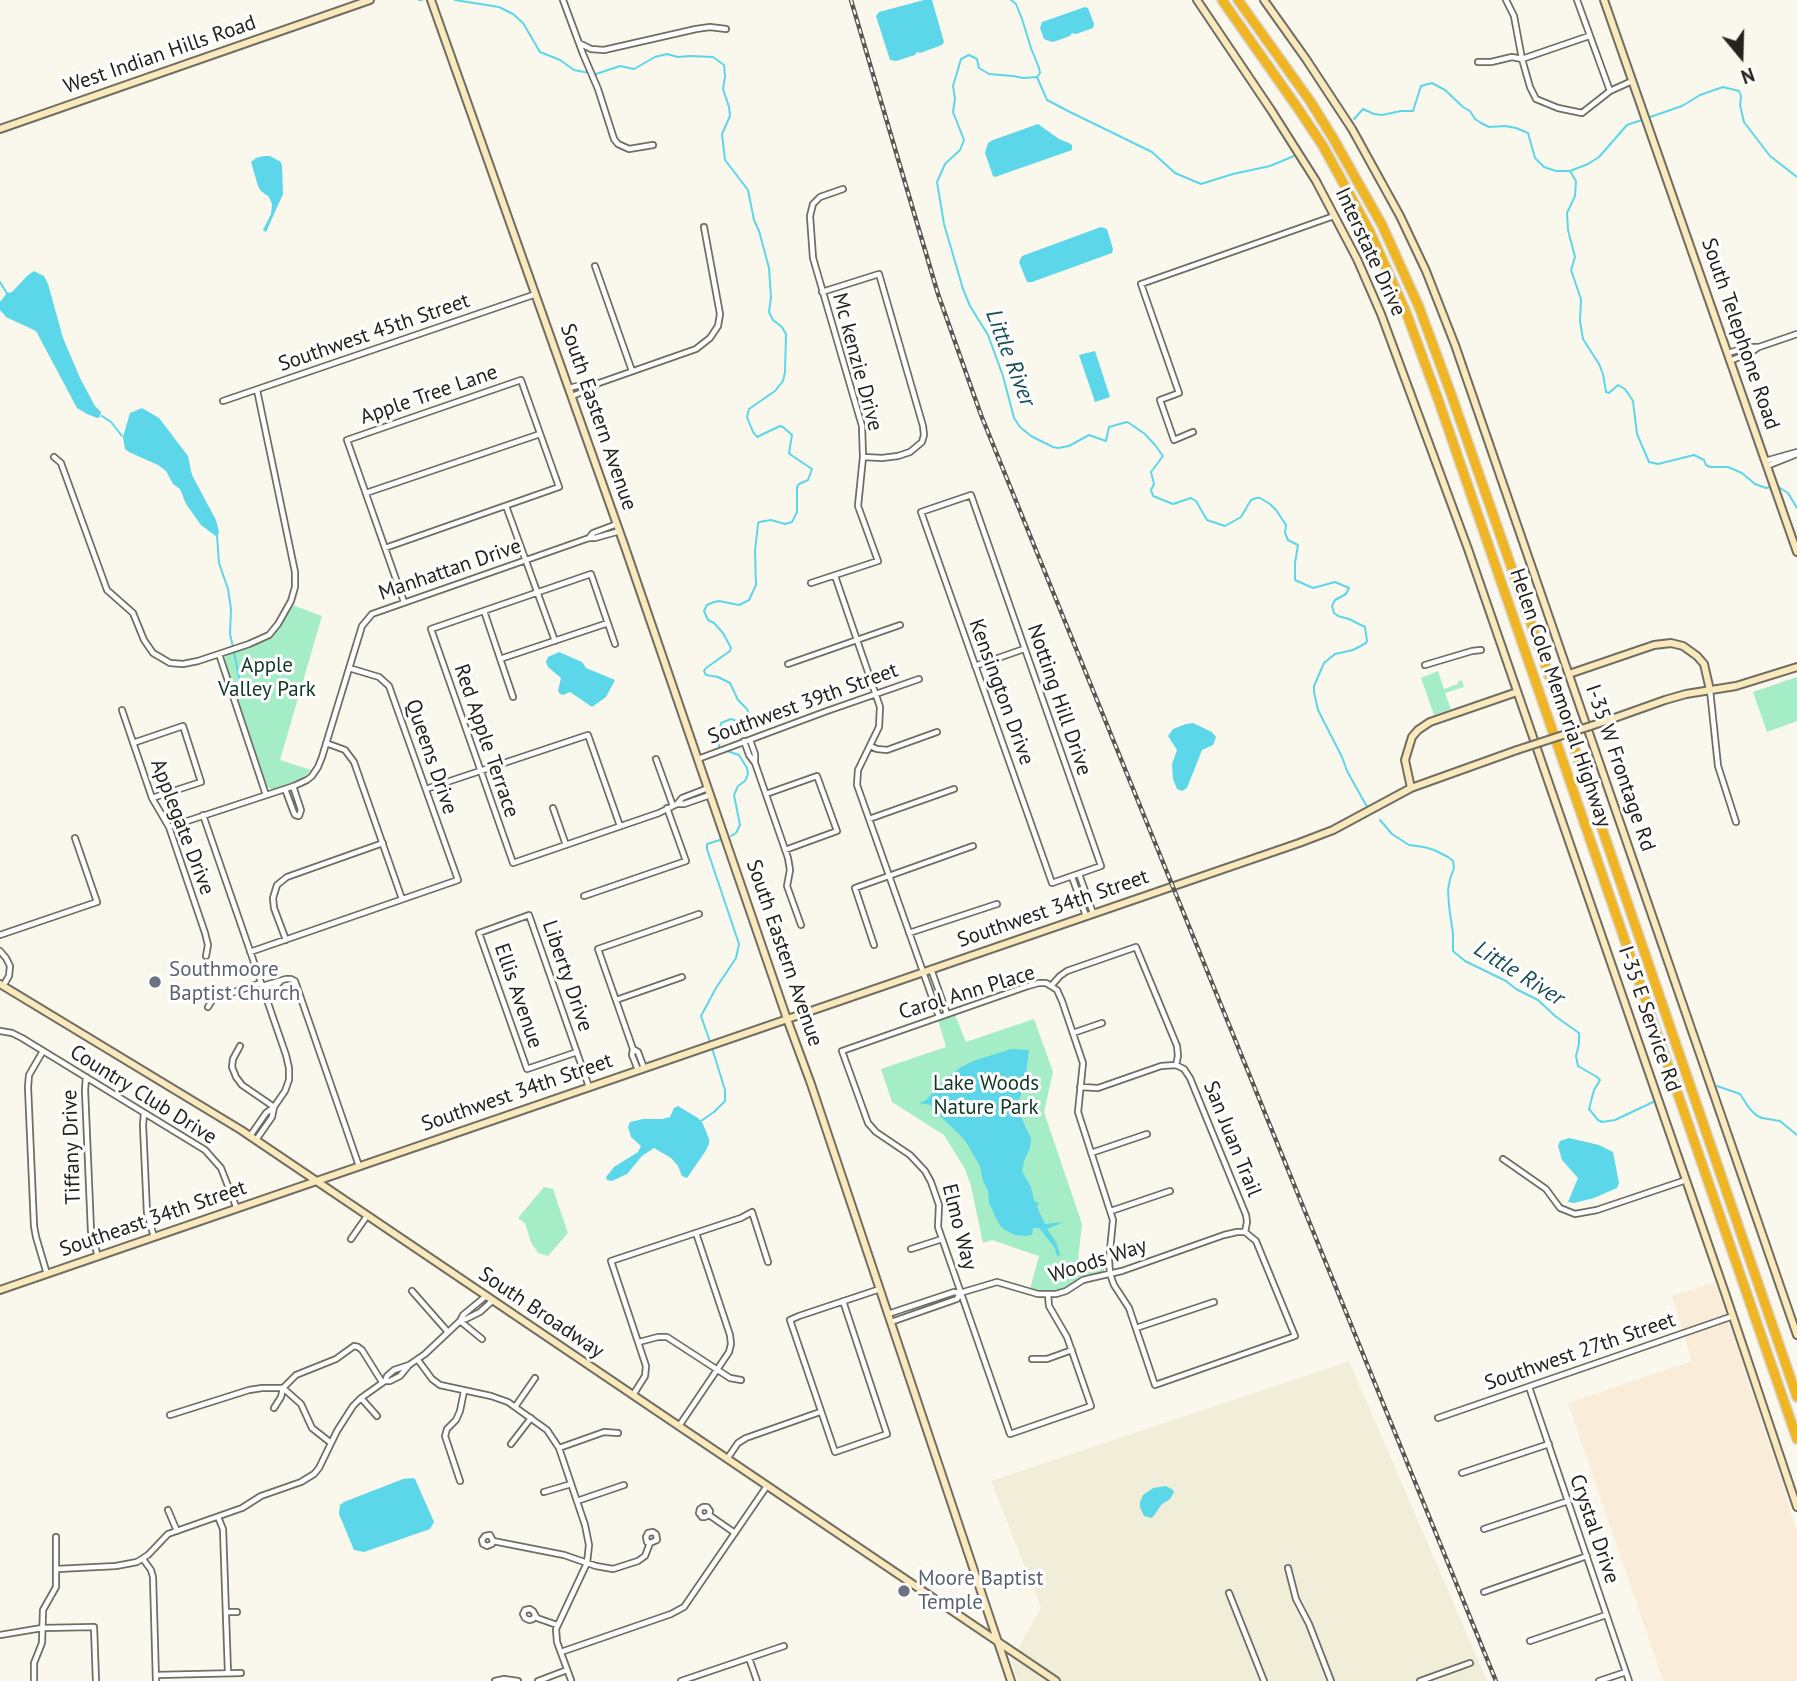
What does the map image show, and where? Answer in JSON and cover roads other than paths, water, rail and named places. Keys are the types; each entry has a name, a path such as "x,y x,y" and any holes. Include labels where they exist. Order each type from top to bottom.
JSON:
{"highway":[{"name":"Helen Cole Memorial Highway","path":"1222,0 1323,146 1370,232 1406,312 1797,1439"},
{"name":"Helen Cole Memorial Highway","path":"1238,0 1334,138 1382,225 1419,307 1570,735 1797,1397"}],"street":[{"name":"West Indian Hills Road","path":"0,129 370,0"},
{"name":"South Eastern Avenue","path":"430,0 618,527 811,1084 1011,1681"},
{"path":"563,0 616,142 629,149 653,145"},
{"name":"Interstate Drive","path":"1197,0 1296,147 1335,215 1381,314 1466,543"},
{"name":"I-35 W Frontage Rd","path":"1264,0 1346,119 1400,216 1426,271 1455,345 1797,1335"},
{"path":"1506,0 1514,16 1522,59 1536,99 1558,108 1582,113 1609,91 1633,81"},
{"path":"1577,0 1609,91"},
{"name":"South Telephone Road","path":"1604,0 1797,552"},
{"path":"579,43 592,49 604,50 696,29 726,29"},
{"path":"1478,62 1512,57 1522,59 1589,36"},
{"name":"Mc kenzie Drive","path":"835,575 878,561 858,506 863,457 862,426 813,258 810,216 813,204 820,197 843,189"},
{"path":"1193,432 1174,440 1160,400 1179,393 1141,284 1335,215"},
{"path":"570,392 590,389 598,383 696,349 707,341 719,323 720,314 704,227"},
{"path":"595,266 632,371"},
{"path":"822,292 879,274 923,426 922,442 910,452 882,458 863,457"},
{"name":"Southwest 45th Street","path":"223,401 536,294"},
{"path":"1730,361 1759,347 1797,334"},
{"path":"1728,353 1759,347"},
{"name":"Apple Tree Lane","path":"366,494 347,440 521,380 540,434"},
{"path":"54,457 61,463 107,590 133,613 149,649 170,663 189,663 219,654 268,635 285,612 295,587 295,572 257,390"},
{"path":"385,548 559,487 540,434 366,494 404,603"},
{"path":"1766,464 1797,453"},
{"name":"Kensington Drive","path":"971,495 921,512 1052,883"},
{"name":"Notting Hill Drive","path":"971,495 1101,866 1052,883"},
{"path":"506,506 555,641"},
{"name":"Manhattan Drive","path":"169,827 293,786 307,780 316,771 365,621 376,612 595,538 618,527"},
{"name":"I-35 E Service Rd","path":"1466,543 1797,1507"},
{"path":"513,696 484,611 592,574 615,645"},
{"path":"811,583 835,575 880,707 876,734 857,778 858,789 939,1017"},
{"name":"Red Apple Terrace","path":"484,611 431,629 480,771 513,863 566,845"},
{"path":"500,659 608,623"},
{"path":"789,664 900,625"},
{"path":"1569,674 1654,645 1671,643 1683,646 1697,656 1704,664 1710,690 1718,766 1736,822"},
{"path":"975,666 1024,649"},
{"path":"1425,665 1481,650"},
{"path":"219,654 266,795"},
{"name":"Southwest 34th Street","path":"317,1181 1299,844 1333,830 1411,788 1517,750 1665,699 1736,686 1797,667"},
{"name":"Queens Drive","path":"349,668 379,677 389,686 458,880 402,899"},
{"name":"Southwest 39th Street","path":"698,759 919,679"},
{"path":"1411,788 1405,760 1412,737 1418,730 1430,722 1517,692"},
{"name":"Applegate Drive","path":"122,710 152,798 169,827 205,933 208,945 206,956"},
{"path":"132,743 183,726 201,782 152,798"},
{"path":"870,746 887,750 937,732"},
{"path":"426,789 587,734 620,826"},
{"path":"747,740 749,755 755,763 785,850 790,870 787,886 800,925"},
{"path":"250,952 402,899 351,756 342,748 326,743"},
{"path":"584,896 686,861 672,806 656,760"},
{"path":"766,794 817,776 837,831 785,850"},
{"path":"285,789 295,815 299,816 301,810 293,786"},
{"path":"869,818 954,789"},
{"path":"553,808 566,845 684,804 709,792"},
{"path":"203,816 289,1068 285,1091 260,1121 253,1138"},
{"path":"0,935 97,902 75,838"},
{"path":"286,940 274,908 273,898 277,886 287,877 383,843"},
{"path":"874,945 855,888 973,846"},
{"path":"1079,874 1090,915"},
{"path":"1072,877 1090,915"},
{"path":"909,933 996,904"},
{"path":"641,1069 632,1055 633,1049 598,948 699,914"},
{"name":"Liberty Drive","path":"479,933 529,915 589,1087"},
{"name":"Ellis Avenue","path":"479,933 527,1069 577,1052"},
{"name":"Carol Ann Place","path":"842,1052 1034,984 1046,983 1051,986 1067,971 1136,947"},
{"name":"San Juan Trail","path":"1136,947 1177,1046 1176,1065 1187,1073 1197,1094 1246,1215 1245,1232"},
{"path":"0,951 10,966 9,976 2,985"},
{"path":"931,969 947,1014"},
{"path":"616,1000 682,977"},
{"path":"208,1007 213,999 262,987 275,987 280,981 295,981 359,1166"},
{"name":"South Broadway","path":"2,985 253,1138 1056,1681"},
{"path":"1051,986 1062,1001 1083,1063 1078,1112 1114,1224 1110,1273 1114,1285 1129,1308 1154,1385 1295,1336 1256,1241 1245,1232"},
{"path":"1073,1033 1102,1023"},
{"name":"Country Club Drive","path":"0,1031 16,1035 211,1155 221,1168 237,1209"},
{"path":"240,1046 233,1059 232,1067 236,1077 242,1086 274,1107"},
{"path":"43,1051 30,1075 28,1087 34,1226 47,1274"},
{"name":"Elmo Way","path":"842,1052 868,1123 876,1132 910,1155 929,1178 938,1199 937,1223 1010,1434 1091,1406 1072,1350"},
{"path":"1080,1087 1098,1088 1161,1066 1176,1065"},
{"name":"Tiffany Drive","path":"86,1077 91,1231 98,1257"},
{"path":"253,1138 266,1125 274,1107"},
{"path":"144,1113 147,1213 154,1237"},
{"path":"260,1121 266,1125"},
{"path":"1091,1153 1146,1134"},
{"path":"1503,1158 1546,1189 1560,1208 1575,1214 1597,1210 1686,1180"},
{"path":"335,1175 335,1193"},
{"name":"Southeast 34th Street","path":"0,1290 317,1181"},
{"path":"1111,1211 1170,1191"},
{"path":"632,1395 646,1371 639,1342 611,1261 752,1212 768,1262"},
{"path":"351,1239 368,1216"},
{"name":"Woods Way","path":"888,1314 954,1292 960,1293 997,1282 1038,1294 1066,1291 1083,1280 1224,1235 1245,1232"},
{"path":"678,1427 729,1352 731,1340 695,1233"},
{"path":"911,1249 942,1238"},
{"path":"843,1301 887,1434 835,1452 790,1321 843,1301 880,1289"},
{"path":"412,1291 448,1332"},
{"name":"Woods Way","path":"891,1322 957,1299 960,1293"},
{"path":"1032,1359 1047,1359 1072,1350 1068,1337 1049,1306 1048,1295"},
{"path":"57,1569 128,1564 143,1559 168,1534 243,1508 261,1496 302,1482 319,1468 346,1415 361,1398 394,1370 418,1360 460,1320 480,1312 489,1299"},
{"path":"1136,1328 1214,1302"},
{"name":"Southwest 27th Street","path":"1438,1418 1732,1316"},
{"path":"460,1320 482,1339"},
{"path":"639,1342 667,1337 730,1378 741,1380"},
{"path":"355,1338 356,1346 362,1350 384,1381"},
{"path":"274,1408 283,1388 296,1375 327,1363 356,1346"},
{"path":"418,1360 436,1383 444,1387 500,1399 515,1407 547,1430 558,1448 589,1545 587,1563 557,1625 556,1636 571,1680"},
{"path":"515,1407 535,1378"},
{"name":"Crystal Drive","path":"1529,1387 1629,1681"},
{"path":"170,1415 249,1390 283,1388 301,1404 312,1428 331,1443"},
{"path":"460,1481 445,1436 460,1411 464,1391"},
{"path":"361,1398 377,1416"},
{"path":"727,1459 738,1443 746,1438 820,1412"},
{"path":"511,1444 531,1418"},
{"path":"558,1448 604,1432 618,1433"},
{"path":"1462,1473 1549,1444"},
{"path":"544,1492 571,1484"},
{"path":"577,1501 624,1485"},
{"path":"561,1652 681,1609 767,1486"},
{"path":"1484,1529 1568,1501"},
{"path":"168,1510 177,1531"},
{"path":"709,1515 735,1533"},
{"path":"218,1517 223,1529 228,1673"},
{"path":"34,1681 34,1663 42,1643 43,1611 56,1587 56,1537"},
{"path":"493,1541 564,1555 615,1569 645,1556 650,1543"},
{"path":"1484,1592 1587,1556"},
{"path":"143,1559 153,1577 156,1678 241,1672"},
{"path":"1288,1569 1296,1599 1309,1624 1331,1681"},
{"path":"1228,1593 1264,1681"},
{"path":"226,1612 237,1612"},
{"path":"1530,1641 1606,1615"},
{"path":"535,1616 557,1625"},
{"path":"0,1636 42,1628 94,1627 96,1681"},
{"path":"681,1681 784,1646"},
{"path":"749,1658 757,1681"},
{"path":"1420,1681 1470,1663"},
{"path":"538,1681 567,1670"},
{"path":"1599,1681 1626,1672"},
{"path":"495,1681 518,1681"}],"water":[{"path":"932,0 944,42 915,55 896,61 890,60 876,16 879,12"},
{"path":"1088,8 1093,28 1052,42 1044,39 1040,28 1042,22"},
{"path":"1038,124 1072,145 1072,150 993,176 985,153 988,143"},
{"path":"264,156 281,162 283,194 266,232 263,230 271,214 272,204 258,186 251,162"},
{"path":"1101,227 1107,229 1112,253 1027,282 1019,262 1022,256"},
{"path":"34,271 44,276 48,284 63,338 80,378 101,412 100,417 77,408 36,331 6,317 0,310 0,302 7,293 12,292"},
{"path":"1095,351 1110,397 1095,402 1079,355"},
{"path":"142,408 159,418 188,456 192,475 216,520 219,532 217,537 201,525 166,471 125,449 123,437 130,413"},
{"path":"559,652 582,662 586,668 615,680 606,697 592,707 570,692 560,694 558,691 561,678 546,662 548,657"},
{"path":"1193,723 1212,732 1216,737 1213,745 1202,750 1187,788 1182,791 1177,789 1173,779 1172,764 1177,750 1168,736 1173,729"},
{"path":"1011,1049 1029,1050 1025,1082 1032,1087 1024,1088 1016,1107 1031,1138 1022,1171 1031,1187 1034,1201 1039,1203 1037,1207 1045,1224 1064,1222 1047,1229 1056,1242 1059,1257 1039,1228 1033,1228 1032,1235 1026,1236 1015,1235 1003,1229 989,1203 980,1166 964,1139 931,1105 919,1103 926,1100 961,1067"},
{"path":"678,1106 698,1118 709,1139 705,1152 687,1178 682,1176 671,1158 654,1148 642,1156 627,1174 612,1181 607,1180 606,1177 614,1167 638,1152 641,1146 631,1137 628,1127 630,1122 670,1117"},
{"path":"1569,1138 1599,1145 1613,1152 1619,1183 1617,1188 1594,1198 1568,1202 1578,1178 1562,1160 1558,1146 1560,1141"},
{"path":"413,1478 434,1522 430,1529 364,1552 354,1550 339,1514 340,1505 403,1479"},
{"path":"1166,1486 1174,1492 1170,1499 1162,1504 1152,1518 1144,1516 1140,1507 1143,1495 1153,1488"}],"waterway":[{"path":"455,0 499,7 513,14 523,23 540,52 560,60 574,70 596,74 620,66 634,69 655,57 667,54 678,57 713,57 724,65 723,89 730,116 722,134 725,160 748,190 769,268 769,312 786,334 783,381 775,391 749,409 747,417 757,437 783,427 792,435 789,453 812,469 808,480 797,487 797,512 792,522 785,524 771,520 758,524 755,551 756,585 749,600 739,605 714,602 707,605 704,611 708,620 723,633 731,648 704,671 706,675 730,683 749,714 739,722 731,719 721,723 721,749"},
{"path":"1011,0 1016,4 1022,19 1039,68 1037,77 1047,100 1152,152 1175,173 1201,184 1270,166 1294,156"},
{"name":"Little River","path":"1037,77 989,74 979,68 977,59 969,55 961,59 953,86 953,112 964,140 960,150 945,164 937,182 944,224 963,289 988,335 1014,418 1031,436 1058,448 1069,446 1089,435 1106,441 1109,427 1129,423 1145,434 1163,456 1151,472 1153,496 1173,504 1191,498 1196,501 1207,520 1225,526 1241,517 1251,500 1260,498 1276,510 1286,525 1288,540 1298,545 1295,580 1313,588 1335,582 1349,588 1346,594 1335,600 1332,606 1334,613 1365,627 1367,641 1353,650 1335,654 1324,663 1314,692 1318,710 1347,771 1366,805 1371,808"},
{"path":"1354,119 1363,109 1382,115 1413,111 1421,86 1432,83 1445,90 1481,123 1489,127 1516,128 1528,133 1535,158 1544,167 1556,171 1570,171 1599,157 1627,125 1682,106 1700,95 1723,87 1739,91 1744,122 1770,156 1797,177"},
{"path":"1570,171 1576,181 1575,196 1567,213 1575,257 1571,270 1581,299 1583,339 1599,364 1606,392 1609,393 1618,385 1625,389 1633,401 1637,434 1649,462 1658,464 1694,455 1710,467 1728,467 1742,473 1755,484 1771,487"},
{"path":"0,282 8,295"},
{"path":"102,416 111,422 122,436"},
{"path":"1777,486 1788,493 1797,508"},
{"path":"217,536 219,563 228,589 231,609 230,634 233,647"},
{"path":"234,652 241,696"},
{"path":"727,751 739,755 748,774 734,795 740,825 731,836"},
{"name":"Little River","path":"1380,820 1392,834 1409,845 1434,850 1453,861 1454,868 1448,890 1453,951 1465,961 1538,1000 1579,1033 1576,1056 1578,1066 1600,1080 1589,1109 1598,1120 1615,1120 1653,1102"},
{"path":"710,1042 701,1016 736,958 739,944 707,849 707,844 720,840"},
{"path":"701,1121 725,1101 725,1090 712,1048"},
{"name":"Little River","path":"1717,1086 1740,1094 1756,1115 1780,1121 1797,1135"}],"railway":[{"path":"851,0 938,294 981,415 1496,1681"}],"place":[{"name":"Southmoore Baptist Church","path":"155,982"},
{"name":"Moore Baptist Temple","path":"904,1591"}],"park label":[{"name":"Apple Valley Park","path":"267,678"},
{"name":"Lake Woods Nature Park","path":"986,1096"}]}
